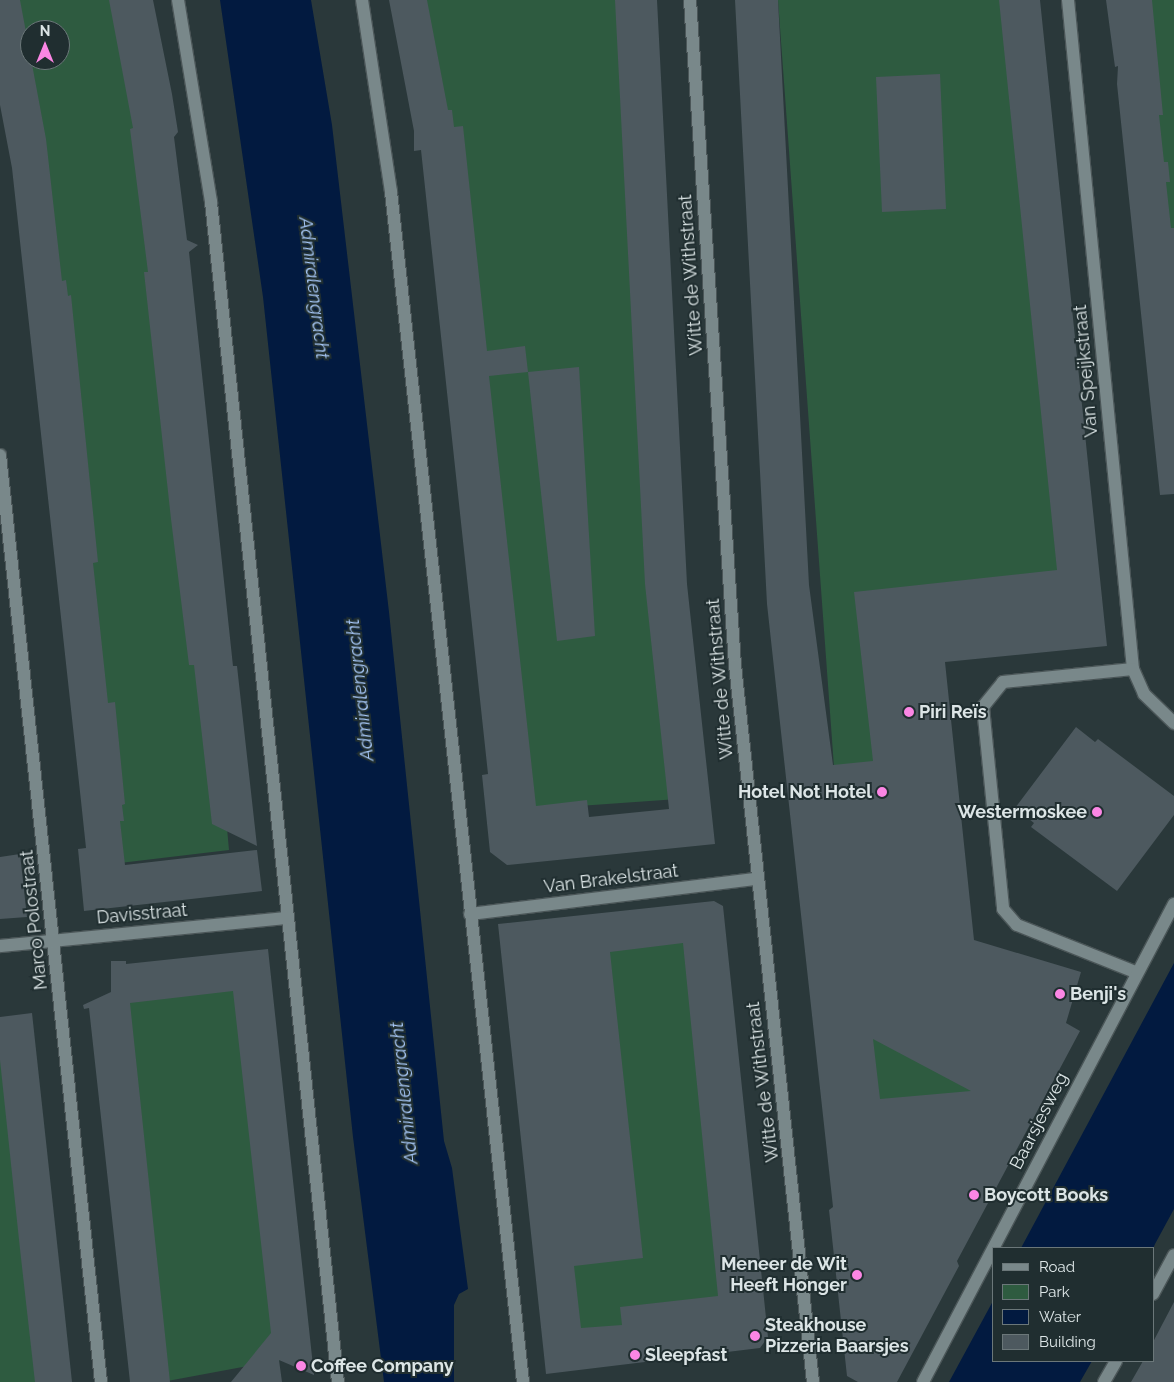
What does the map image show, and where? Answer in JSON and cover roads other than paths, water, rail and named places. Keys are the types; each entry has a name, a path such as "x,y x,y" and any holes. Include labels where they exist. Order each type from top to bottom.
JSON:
{"street":[{"path":"178,0 211,202 338,1382"},
{"path":"362,0 392,192 523,1382"},
{"name":"Witte de Withstraat","path":"690,0 734,655 813,1382"},
{"name":"Van Speijkstraat","path":"1068,0 1133,669 1144,694 1174,723"},
{"name":"Marco Polostraat","path":"0,455 101,1382"},
{"path":"1133,669 1003,682 983,708 1003,909 1017,925 1135,972"},
{"name":"Van Brakelstraat","path":"470,914 757,879"},
{"name":"Baarsjesweg","path":"993,1247 1135,972 1174,904"},
{"name":"Davisstraat","path":"0,946 288,918"},
{"name":"Baarsjesweg","path":"923,1382 992,1249"},
{"path":"1154,1292 1174,1255"},
{"path":"1104,1382 1115,1362"}],"water":[{"name":"Admiralengracht","path":"220,0 311,0 332,125 389,612 444,1141 452,1168 468,1289 459,1294 454,1305 454,1382 384,1382 353,1137 263,297"},
{"path":"1174,963 1174,1209 1154,1247 1022,1247"},
{"path":"992,1303 992,1362 1091,1362 1080,1382 949,1382"}],"place":[{"name":"Piri Reïs","path":"909,712"},
{"name":"Hotel Not Hotel","path":"882,792"},
{"name":"Westermoskee","path":"1097,812"},
{"name":"Benji's","path":"1060,994"},
{"name":"Boycott Books","path":"974,1195"},
{"name":"Meneer de Wit Heeft Honger","path":"857,1275"},
{"name":"Steakhouse Pizzeria Baarsjes","path":"755,1336"},
{"name":"Sleepfast","path":"635,1355"},
{"name":"Coffee Company","path":"301,1366"}]}
